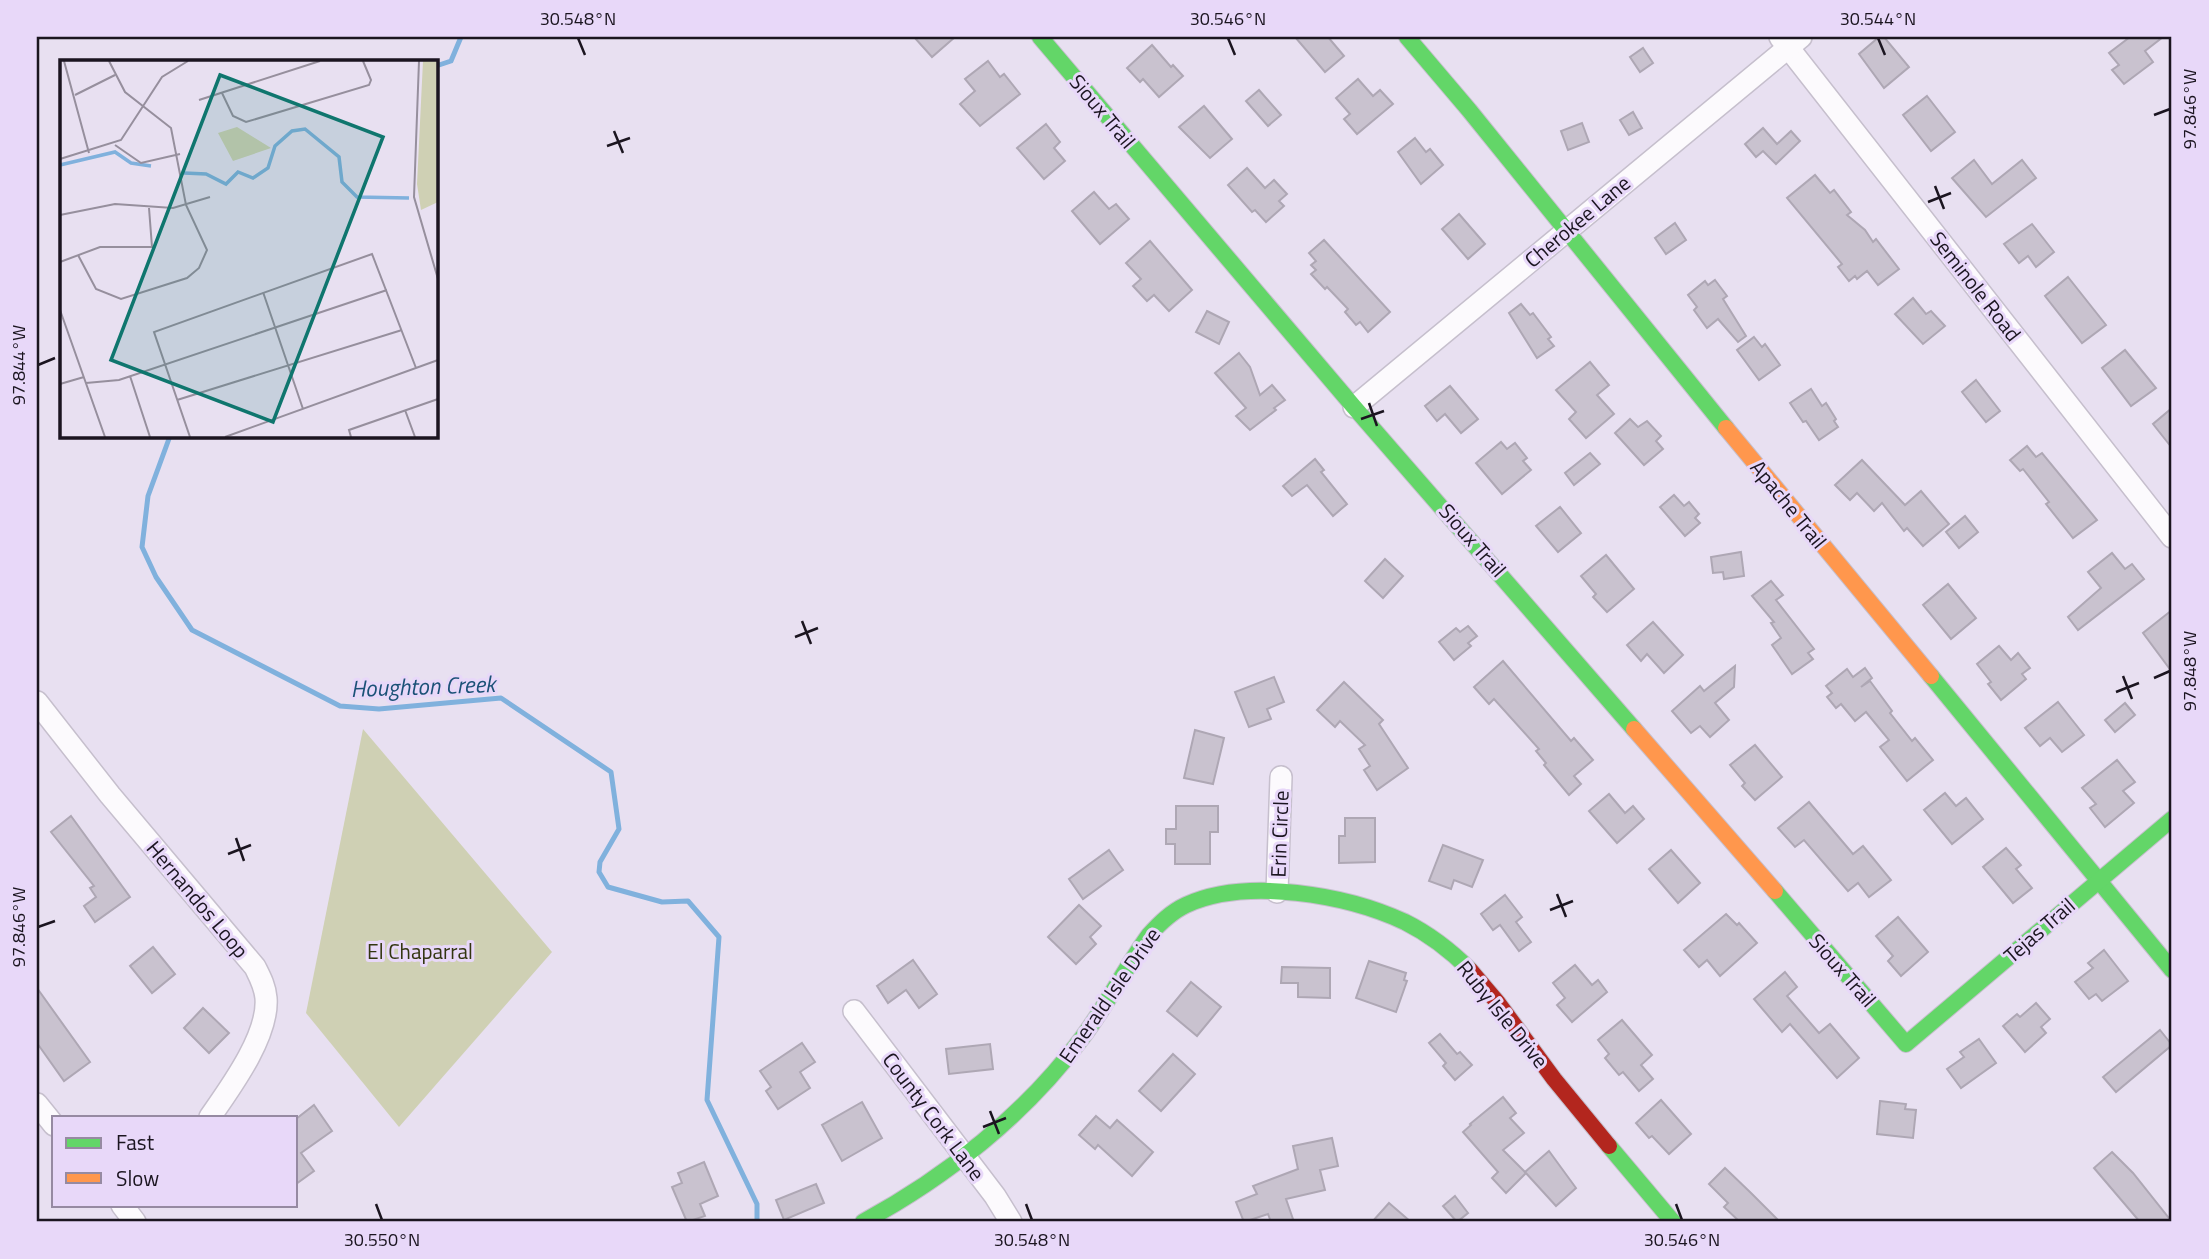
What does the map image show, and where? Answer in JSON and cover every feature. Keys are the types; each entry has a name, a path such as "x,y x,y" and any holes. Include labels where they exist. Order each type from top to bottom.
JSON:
{"street":[{"name":"Sioux Trail","path":"1040,37 1354,407 1474,541 1906,1044"},
{"name":"Apache Trail","path":"1407,37 2172,970"},
{"name":"Cherokee Lane","path":"1354,407 1789,40"},
{"name":"Seminole Road","path":"1789,40 2172,537"},
{"name":"Hernandos Loop","path":"37,702 254,967 263,983 266,1008 262,1027 243,1065 211,1116"},
{"name":"Erin Circle","path":"1277,892 1281,777"},
{"name":"Tejas Trail","path":"1906,1044 2172,819"},
{"name":"Emerald Isle Drive","path":"863,1222 917,1191 964,1155 1015,1111 1057,1069 1114,991 1149,935 1165,917 1193,901 1216,894 1277,892"},
{"name":"Ruby Isle Drive","path":"1277,892 1341,899 1385,912 1425,933 1461,960 1492,994 1590,1125 1673,1222"},
{"name":"County Cork Lane","path":"854,1011 995,1196 1011,1222"},
{"path":"37,1104 52,1123"},
{"path":"123,1206 135,1222"}],"green space":[{"name":"El Chaparral","path":"363,729 552,952 399,1127 306,1013"}],"building":[{"path":"914,37 955,37 932,57"},
{"path":"1295,37 1328,37 1344,56 1325,72"},
{"path":"1879,37 1884,37 1909,67 1884,88 1859,54"},
{"path":"2130,37 2163,37 2145,51 2153,62 2124,84 2112,70 2119,65 2109,53"},
{"path":"1152,45 1171,67 1173,65 1183,76 1159,97 1143,79 1140,82 1127,68"},
{"path":"1643,48 1653,63 1640,72 1630,57"},
{"path":"988,61 1000,77 1004,74 1020,94 980,126 960,104 975,91 965,79"},
{"path":"1358,79 1373,96 1380,90 1393,104 1357,134 1344,119 1350,114 1336,98"},
{"path":"1259,90 1281,115 1268,126 1246,101"},
{"path":"1927,96 1955,132 1931,151 1903,115"},
{"path":"1204,106 1232,139 1210,158 1179,127"},
{"path":"1633,112 1642,128 1629,135 1620,120"},
{"path":"1582,123 1589,142 1568,150 1561,131"},
{"path":"1046,124 1060,142 1054,148 1065,161 1044,179 1017,148"},
{"path":"1763,128 1777,144 1791,131 1800,141 1776,164 1763,151 1756,157 1745,144"},
{"path":"1415,138 1426,152 1430,149 1443,165 1421,184 1398,152"},
{"path":"1974,160 1992,184 2022,160 2036,178 1986,217 1952,178"},
{"path":"1247,168 1265,188 1274,180 1287,194 1279,201 1284,206 1266,222 1255,210 1252,212 1228,185"},
{"path":"1815,175 1830,193 1834,190 1851,212 1847,215 1865,230 1873,242 1876,239 1899,269 1878,285 1867,271 1857,279 1855,276 1849,281 1838,267 1842,264 1787,198"},
{"path":"1094,192 1109,209 1116,204 1129,219 1100,244 1072,211"},
{"path":"1459,214 1485,244 1468,259 1442,229"},
{"path":"1675,223 1686,240 1666,254 1655,238"},
{"path":"2032,224 2054,252 2036,267 2028,256 2019,263 2004,244"},
{"path":"1324,240 1390,312 1368,332 1360,322 1356,325 1345,312 1348,309 1311,274 1316,270 1311,265 1316,261 1309,253"},
{"path":"1150,241 1192,290 1169,311 1154,295 1147,301 1133,286 1141,279 1126,263"},
{"path":"2068,277 2106,325 2082,343 2045,296"},
{"path":"1715,280 1727,296 1723,299 1746,336 1738,342 1718,319 1707,328 1694,310 1697,307 1688,295 1705,281 1708,285"},
{"path":"1913,298 1926,314 1931,311 1945,326 1923,344 1895,314"},
{"path":"1521,304 1530,315 1533,313 1551,337 1548,339 1554,346 1537,358 1509,313"},
{"path":"1207,311 1229,322 1219,344 1196,332"},
{"path":"1754,337 1762,347 1765,344 1780,365 1759,380 1737,350"},
{"path":"2125,350 2156,388 2131,406 2102,368"},
{"path":"1239,353 1250,367 1260,395 1272,385 1285,400 1250,430 1236,416 1246,408 1215,373"},
{"path":"1590,362 1609,385 1597,395 1614,414 1586,438 1569,419 1576,412 1556,390"},
{"path":"1976,380 2000,411 1986,422 1962,392"},
{"path":"1450,386 1478,419 1461,433 1445,414 1437,421 1425,406"},
{"path":"1811,389 1822,406 1826,403 1838,427 1819,440 1790,403"},
{"path":"2172,408 2172,448 2153,424"},
{"path":"1630,419 1638,427 1647,421 1661,436 1656,441 1663,449 1644,465 1615,433"},
{"path":"1501,442 1507,449 1515,443 1527,458 1523,461 1531,470 1502,494 1476,463"},
{"path":"2027,446 2036,457 2042,453 2097,520 2073,538 2023,469 2020,471 2010,460"},
{"path":"1590,453 1600,464 1574,485 1565,473"},
{"path":"1315,459 1324,470 1321,472 1347,504 1333,516 1307,485 1292,496 1283,486"},
{"path":"1862,460 1905,505 1921,491 1949,524 1923,546 1907,528 1904,531 1882,503 1874,511 1857,493 1850,500 1835,485"},
{"path":"1674,495 1684,506 1689,502 1699,514 1695,518 1700,523 1685,536 1660,507"},
{"path":"1560,507 1581,533 1558,552 1536,526"},
{"path":"1965,516 1978,532 1959,548 1946,532"},
{"path":"1741,552 1744,576 1724,579 1723,572 1713,573 1711,557"},
{"path":"2112,553 2125,569 2132,564 2144,579 2078,630 2068,617 2101,588 2088,572"},
{"path":"1606,555 1634,589 1607,612 1593,597 1596,594 1581,576"},
{"path":"1385,559 1403,576 1383,598 1365,581"},
{"path":"1771,581 1783,595 1776,600 1814,649 1808,653 1813,659 1792,674 1772,645 1781,638 1771,623 1774,622 1752,596"},
{"path":"1948,584 1976,618 1951,639 1923,605"},
{"path":"2172,610 2172,672 2143,633"},
{"path":"1653,622 1683,655 1664,673 1647,654 1641,661 1627,645"},
{"path":"1468,626 1477,636 1468,643 1471,646 1454,660 1439,642 1456,628 1460,632"},
{"path":"1999,646 2011,660 2018,653 2030,668 2022,674 2026,679 2001,700 1977,664"},
{"path":"1503,661 1571,741 1574,738 1593,760 1574,776 1581,784 1569,795 1544,765 1546,763 1536,751 1539,749 1494,699 1489,704 1474,687"},
{"path":"1735,666 1734,687 1715,703 1729,720 1710,737 1700,726 1691,733 1672,711 1700,686 1704,691"},
{"path":"1865,668 1872,678 1861,687 1870,681 1912,741 1915,738 1933,760 1907,781 1880,747 1889,740 1866,712 1855,721 1841,704 1836,708 1827,697 1832,693 1826,686 1847,669 1853,677"},
{"path":"1274,677 1284,702 1267,709 1271,719 1249,727 1235,692"},
{"path":"1344,682 1383,720 1379,724 1408,768 1377,790 1364,770 1370,766 1359,749 1365,745 1340,721 1335,727 1317,710"},
{"path":"2058,702 2084,735 2062,752 2050,738 2040,746 2025,728"},
{"path":"2125,703 2135,715 2115,732 2105,720"},
{"path":"1195,730 1224,738 1213,784 1184,778"},
{"path":"1755,745 1782,777 1755,800 1742,786 1745,783 1730,765"},
{"path":"2117,760 2135,782 2123,791 2134,803 2105,827 2090,808 2096,804 2082,788"},
{"path":"1945,793 1956,806 1966,798 1983,819 1952,844 1924,810"},
{"path":"1609,794 1625,813 1633,806 1644,819 1617,843 1589,811"},
{"path":"1809,802 1853,854 1863,846 1891,880 1869,897 1858,883 1848,891 1804,840 1795,847 1778,828"},
{"path":"1176,806 1218,806 1218,832 1210,832 1210,864 1175,864 1175,844 1166,844 1166,829 1176,829"},
{"path":"71,816 130,897 95,922 84,906 96,897 90,888 94,886 51,832"},
{"path":"1345,818 1375,818 1375,862 1339,863 1339,836 1345,836"},
{"path":"1443,845 1483,860 1472,887 1454,880 1451,889 1429,881"},
{"path":"2006,848 2021,865 2016,869 2032,888 2013,903 1983,867"},
{"path":"1109,850 1123,870 1083,899 1069,879"},
{"path":"1671,850 1700,883 1678,903 1649,869"},
{"path":"1505,895 1522,917 1516,922 1531,942 1519,951 1500,925 1493,930 1481,914"},
{"path":"1079,905 1101,926 1090,937 1096,944 1076,964 1048,937"},
{"path":"1726,914 1737,925 1739,923 1757,943 1720,976 1707,960 1699,967 1684,950"},
{"path":"1898,917 1928,952 1901,976 1888,961 1893,956 1876,936"},
{"path":"153,947 175,974 152,993 130,966"},
{"path":"2104,950 2128,981 2102,1001 2096,994 2089,999 2075,982 2093,968 2088,963"},
{"path":"913,960 937,994 919,1008 906,990 888,1003 877,986"},
{"path":"1369,961 1406,973 1404,980 1407,981 1396,1012 1356,998"},
{"path":"1575,965 1592,985 1598,980 1607,992 1572,1022 1557,1005 1565,998 1553,983"},
{"path":"1282,967 1330,968 1330,998 1298,997 1298,983 1281,983"},
{"path":"1785,972 1797,987 1787,996 1819,1033 1830,1024 1859,1058 1837,1078 1790,1024 1782,1032 1754,999"},
{"path":"1191,982 1221,1007 1197,1036 1167,1011"},
{"path":"37,988 90,1062 64,1081 37,1043"},
{"path":"2036,1003 2050,1019 2041,1027 2046,1033 2025,1052 2003,1026 2017,1014 2020,1017"},
{"path":"203,1008 229,1033 209,1053 184,1028"},
{"path":"1622,1020 1652,1055 1641,1065 1653,1079 1639,1091 1623,1072 1619,1075 1605,1058 1609,1054 1598,1040"},
{"path":"2160,1030 2172,1045 2116,1092 2103,1077"},
{"path":"1440,1034 1457,1054 1460,1052 1472,1065 1455,1080 1443,1066 1446,1063 1429,1043"},
{"path":"1979,1039 1996,1063 1961,1088 1947,1069 1964,1057 1960,1052"},
{"path":"802,1043 815,1062 800,1072 810,1088 778,1109 766,1091 771,1087 760,1071"},
{"path":"990,1044 993,1069 949,1074 946,1049"},
{"path":"1173,1054 1195,1074 1161,1111 1139,1091"},
{"path":"1503,1097 1516,1113 1510,1118 1524,1133 1503,1150 1526,1173 1506,1193 1492,1178 1498,1172 1463,1132"},
{"path":"1661,1100 1691,1134 1669,1154 1636,1123"},
{"path":"1880,1101 1906,1104 1905,1109 1916,1110 1913,1138 1877,1134"},
{"path":"862,1102 882,1138 842,1161 822,1125"},
{"path":"314,1105 332,1131 301,1153 314,1171 298,1183 298,1117"},
{"path":"1096,1116 1110,1128 1117,1120 1153,1152 1132,1176 1098,1145 1095,1149 1079,1135"},
{"path":"1332,1138 1338,1166 1320,1170 1325,1190 1286,1199 1294,1222 1271,1222 1268,1214 1244,1222 1236,1202 1257,1194 1253,1186 1298,1169 1293,1146"},
{"path":"1549,1151 1576,1188 1556,1206 1525,1172"},
{"path":"2112,1152 2133,1173 2172,1222 2140,1222 2094,1168"},
{"path":"704,1162 718,1196 700,1204 705,1216 687,1222 672,1187 682,1183 678,1173"},
{"path":"1725,1168 1780,1222 1740,1222 1724,1207 1728,1203 1709,1184"},
{"path":"816,1184 824,1203 784,1220 776,1200"},
{"path":"1455,1196 1468,1213 1457,1222 1443,1206"},
{"path":"1389,1203 1411,1222 1372,1222"}],"waterway":[{"name":"Houghton Creek","path":"438,65 451,61 461,37"},
{"name":"Houghton Creek","path":"169,438 148,496 142,547 156,577 192,630 340,706 379,709 501,698 611,772 619,829 600,862 599,872 608,887 662,902 688,901 719,937 707,1100 757,1204 757,1222"}],"traffic: fast":[{"path":"1040,37 1354,407 1634,729"},
{"path":"1407,37 1726,428"},
{"path":"1931,676 2172,970"},
{"path":"1775,891 1906,1044 2172,819"},
{"path":"863,1222 954,1164 1010,1118 1060,1066 1091,1025 1149,935 1166,918 1186,905 1238,892 1267,891 1326,897 1381,912 1405,922 1439,943 1470,970"},
{"path":"1609,1146 1673,1222"}],"traffic: slow":[{"path":"1726,428 1931,676"},
{"path":"1634,729 1775,891"}],"traffic: jam":[{"path":"1470,970 1609,1146"}]}
